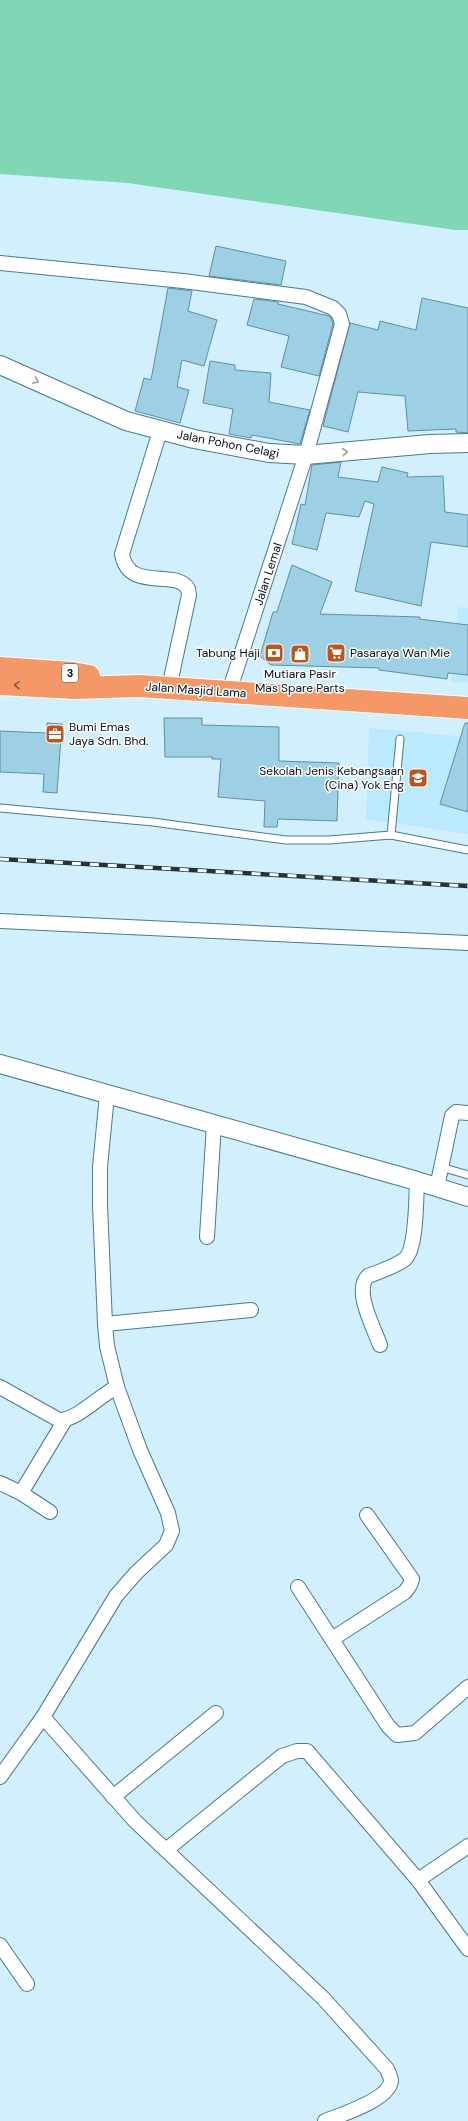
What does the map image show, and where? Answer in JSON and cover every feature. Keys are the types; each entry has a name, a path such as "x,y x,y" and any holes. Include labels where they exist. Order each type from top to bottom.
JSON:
{"highway":[{"name":"Jalan Masjid Lama","path":"0,668 74,688 139,686 468,708"},
{"name":"Jalan Masjid Lama","path":"0,684 41,679"}],"street":[{"name":"Jalan Lemal","path":"0,263 183,281 306,297 333,308 340,314 342,324 306,456 229,692"},
{"name":"Jalan Pohon Celagi","path":"0,365 126,421 160,430 269,453 306,456 430,444 468,443"},
{"path":"160,430 122,554 123,562 132,573 181,583 188,590 189,595 169,688"},
{"path":"0,921 468,943"},
{"path":"0,1064 418,1181 468,1197"},
{"path":"0,1777 43,1717 116,1596 136,1573 171,1538 171,1522 140,1450 110,1364 105,1324 100,1205 100,1167 107,1095"},
{"path":"437,1187 452,1116 456,1112 468,1113"},
{"path":"207,1237 214,1124"},
{"path":"380,1345 362,1296 361,1287 364,1280 368,1276 406,1258 414,1233 418,1181"},
{"path":"105,1324 251,1310"},
{"path":"0,1387 59,1420 65,1420 72,1418 90,1404 117,1387"},
{"path":"21,1493 65,1420"},
{"path":"0,1483 21,1493 50,1512"},
{"path":"332,1639 405,1592 410,1585 412,1578 367,1515"},
{"path":"298,1587 388,1726 397,1735 415,1733 468,1687"},
{"path":"113,1796 216,1713"},
{"path":"43,1717 113,1796 166,1850 323,1998 387,2069 391,2080 387,2089 364,2106 325,2121"},
{"path":"166,1850 282,1756 297,1751 307,1751 418,1880 468,1949"},
{"path":"418,1880 468,1846"},
{"path":"0,1945 27,1984"}],"lane":[{"path":"391,835 400,739"},
{"path":"0,808 153,822 286,840 329,840 391,835 468,850"},
{"path":"441,1167 468,1175"}],"shaded area":[{"path":"0,0 468,0 468,230 455,230 128,183 0,174"},
{"path":"458,607 468,608 468,683 451,681"},
{"name":"Sekolah Jenis Kebangsaan (Cina) Yok Eng","path":"369,728 468,737 468,834 366,819"}],"building":[{"path":"216,246 286,261 281,285 209,276"},
{"path":"168,288 192,291 188,311 217,320 204,366 182,360 177,387 189,390 180,423 135,411 144,378 151,380"},
{"path":"422,298 468,308 468,433 456,432 456,429 408,431 405,396 358,392 348,432 323,426 350,323 378,330 380,321 416,330"},
{"path":"254,299 278,302 278,304 329,316 331,318 333,324 319,376 281,367 289,336 247,325"},
{"path":"210,361 235,365 235,370 271,373 269,402 310,410 300,444 252,435 251,438 229,434 233,409 203,403"},
{"path":"341,462 338,477 378,482 382,467 408,473 407,477 443,476 445,512 468,515 468,547 431,542 421,606 355,591 374,504 365,501 359,517 326,513 317,550 292,544 301,504 305,505 312,465"},
{"path":"292,565 332,582 320,614 420,617 419,619 468,625 468,675 448,673 447,679 379,670 379,668 271,665 260,656 273,612 277,612"},
{"path":"164,718 202,718 202,725 279,727 279,761 339,763 337,821 278,819 277,827 264,827 265,801 218,797 221,759 212,759 212,757 165,757"},
{"path":"47,723 62,724 57,793 43,792 44,774 0,772 0,731 47,733"},
{"path":"465,723 468,723 468,812 440,804"}],"railway":[{"path":"0,859 468,886"}],"place":[{"name":"Tabung Haji","path":"274,653"},
{"name":"Pasaraya Wan Mie","path":"336,653"},
{"name":"Mutiara Pasir Mas Spare Parts","path":"300,654"},
{"name":"Bumi Emas Jaya Sdn. Bhd.","path":"55,734"},
{"name":"Sekolah Jenis Kebangsaan (Cina) Yok Eng","path":"418,778"}]}
